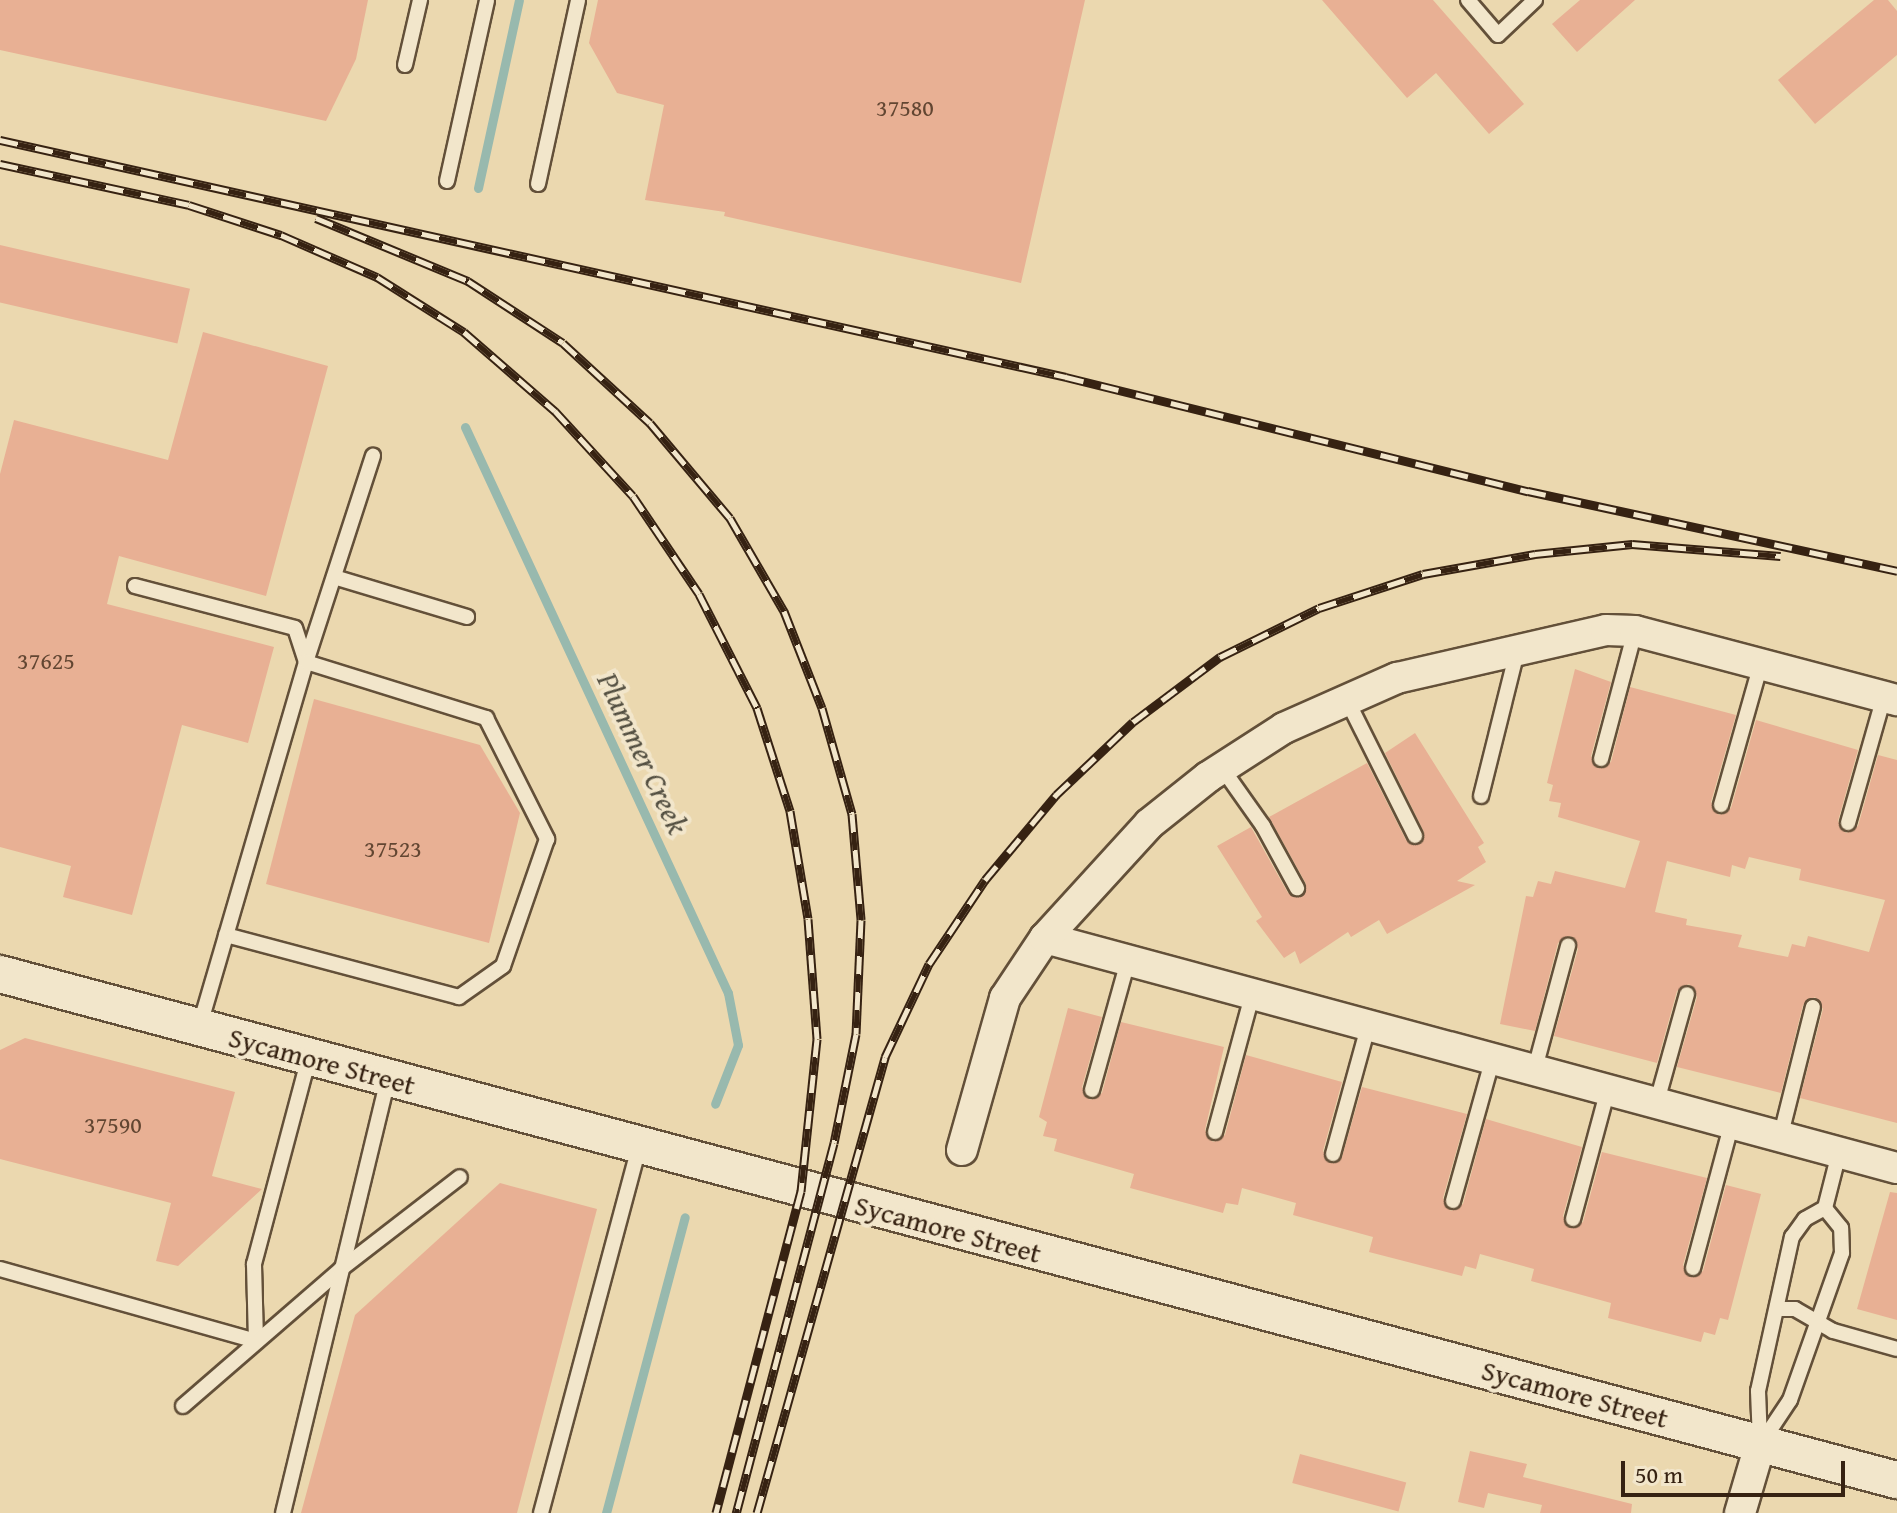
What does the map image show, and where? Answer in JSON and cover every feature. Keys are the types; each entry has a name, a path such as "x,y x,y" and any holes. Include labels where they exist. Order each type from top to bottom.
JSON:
{"street":[{"path":"962,1150 1005,998 1045,938 1149,824 1222,768 1284,728 1397,678 1577,634 1635,631 1891,699"},
{"path":"1045,938 1607,1093 1897,1168"},
{"name":"Sycamore Street","path":"0,974 639,1147 1897,1480"},
{"path":"1740,1513 1760,1445"}],"lane":[{"path":"405,65 420,0"},
{"path":"447,181 487,0"},
{"path":"538,184 578,0"},
{"path":"1468,0 1498,35 1535,0"},
{"path":"199,1028 306,662 373,456"},
{"path":"334,577 467,617"},
{"path":"135,586 295,628 306,662"},
{"path":"1601,759 1635,631"},
{"path":"1481,796 1518,648"},
{"path":"226,935 459,997 503,966 547,839 486,718 306,662"},
{"path":"1721,805 1761,664"},
{"path":"1848,823 1891,699"},
{"path":"1347,700 1415,836"},
{"path":"1222,768 1263,826 1297,888"},
{"path":"1534,1072 1568,946"},
{"path":"1092,1090 1128,961"},
{"path":"1656,1106 1687,994"},
{"path":"1215,1132 1252,996"},
{"path":"1780,1139 1813,1007"},
{"path":"1333,1154 1368,1027"},
{"path":"256,1341 254,1264 309,1056"},
{"path":"1453,1201 1492,1061"},
{"path":"283,1513 388,1079"},
{"path":"1573,1219 1607,1093"},
{"path":"1693,1268 1731,1126"},
{"path":"541,1513 639,1147"},
{"path":"1760,1445 1758,1391 1792,1237 1805,1219 1825,1208 1839,1153"},
{"path":"183,1406 341,1269 460,1177"},
{"path":"1760,1445 1790,1400 1813,1323 1828,1302 1842,1253 1841,1228 1825,1208"},
{"path":"0,1269 256,1341"},
{"path":"1778,1309 1795,1309 1813,1323 1897,1349"}],"building":[{"path":"0,0 368,0 356,59 326,121 0,50"},
{"path":"598,0 1085,0 1021,283 724,216 725,212 645,200 664,105 617,93 589,43"},
{"path":"1322,0 1433,0 1524,104 1489,134 1436,73 1407,98"},
{"path":"1580,0 1635,0 1577,52 1552,24"},
{"path":"1874,0 1888,0 1897,11 1897,55 1815,124 1778,80"},
{"path":"0,245 190,289 177,343 0,302"},
{"path":"203,332 328,366 266,596 119,556 107,604 274,647 248,743 182,725 132,915 63,897 71,866 0,847 0,474 14,420 168,460"},
{"path":"1575,669 1611,682 1591,756 1598,768 1611,762 1630,687 1736,715 1711,802 1719,815 1731,808 1756,720 1858,750 1838,821 1846,833 1858,826 1878,755 1897,760 1897,1123 1800,1098 1823,1009 1815,997 1803,1005 1781,1093 1677,1067 1697,997 1689,984 1677,991 1657,1063 1554,1036 1578,949 1570,936 1558,943 1535,1031 1500,1024 1526,896 1533,897 1538,881 1551,884 1555,871 1625,888 1640,841 1558,817 1561,803 1549,801 1553,785 1547,783","holes":["1749,857 1801,869 1799,880 1885,900 1869,952 1808,936 1805,947 1792,944 1788,957 1738,947 1742,935 1686,925 1687,919 1655,912 1667,861 1730,877 1732,865 1745,869"]},
{"path":"314,699 480,745 520,813 489,943 266,884"},
{"path":"1415,733 1484,843 1478,847 1486,862 1457,881 1475,885 1387,934 1379,920 1351,937 1348,932 1300,964 1295,951 1284,958 1256,921 1262,917 1217,846 1251,827 1288,893 1301,897 1306,884 1269,817 1367,763 1406,840 1420,844 1424,832 1385,753"},
{"path":"1068,1008 1102,1017 1082,1087 1090,1100 1102,1093 1121,1022 1224,1047 1205,1130 1213,1142 1225,1135 1246,1055 1342,1082 1323,1151 1330,1163 1342,1157 1362,1087 1467,1114 1443,1198 1451,1211 1463,1204 1486,1119 1582,1147 1563,1216 1570,1228 1583,1222 1602,1152 1707,1178 1683,1265 1690,1277 1703,1271 1726,1185 1761,1194 1728,1320 1720,1318 1715,1335 1704,1332 1701,1342 1608,1318 1611,1303 1531,1281 1534,1269 1480,1254 1476,1269 1465,1266 1462,1276 1369,1252 1373,1237 1293,1215 1296,1203 1242,1188 1238,1205 1226,1203 1223,1213 1130,1188 1134,1174 1054,1151 1057,1139 1043,1136 1047,1122 1039,1117"},
{"path":"25,1038 235,1092 212,1176 262,1189 178,1266 156,1261 171,1203 0,1159 0,1050"},
{"path":"500,1183 597,1209 517,1513 301,1513 355,1315"},
{"path":"1890,1192 1897,1193 1897,1320 1857,1309"},
{"path":"1470,1451 1527,1464 1523,1477 1632,1504 1631,1513 1540,1513 1542,1505 1488,1493 1484,1508 1458,1502"},
{"path":"1300,1454 1406,1482 1398,1511 1292,1483"}],"waterway":[{"name":"Plummer Creek","path":"478,188 519,0"},
{"name":"Plummer Creek","path":"465,427 728,993 738,1045 715,1104"},
{"name":"Plummer Creek","path":"606,1513 685,1217"}],"railway":[{"path":"0,140 1066,377 1528,491 1897,571"},
{"path":"0,164 189,205 281,235 377,277 464,332 555,411 633,496 699,594 757,708 790,811 808,919 817,1039 801,1191 716,1513"},
{"path":"316,218 468,281 563,343 650,423 730,518 784,611 822,708 852,814 861,920 856,1034 834,1143 736,1513"},
{"path":"757,1513 885,1057 929,964 985,880 1056,795 1133,722 1220,657 1319,608 1423,574 1535,554 1632,544 1781,556"}]}
